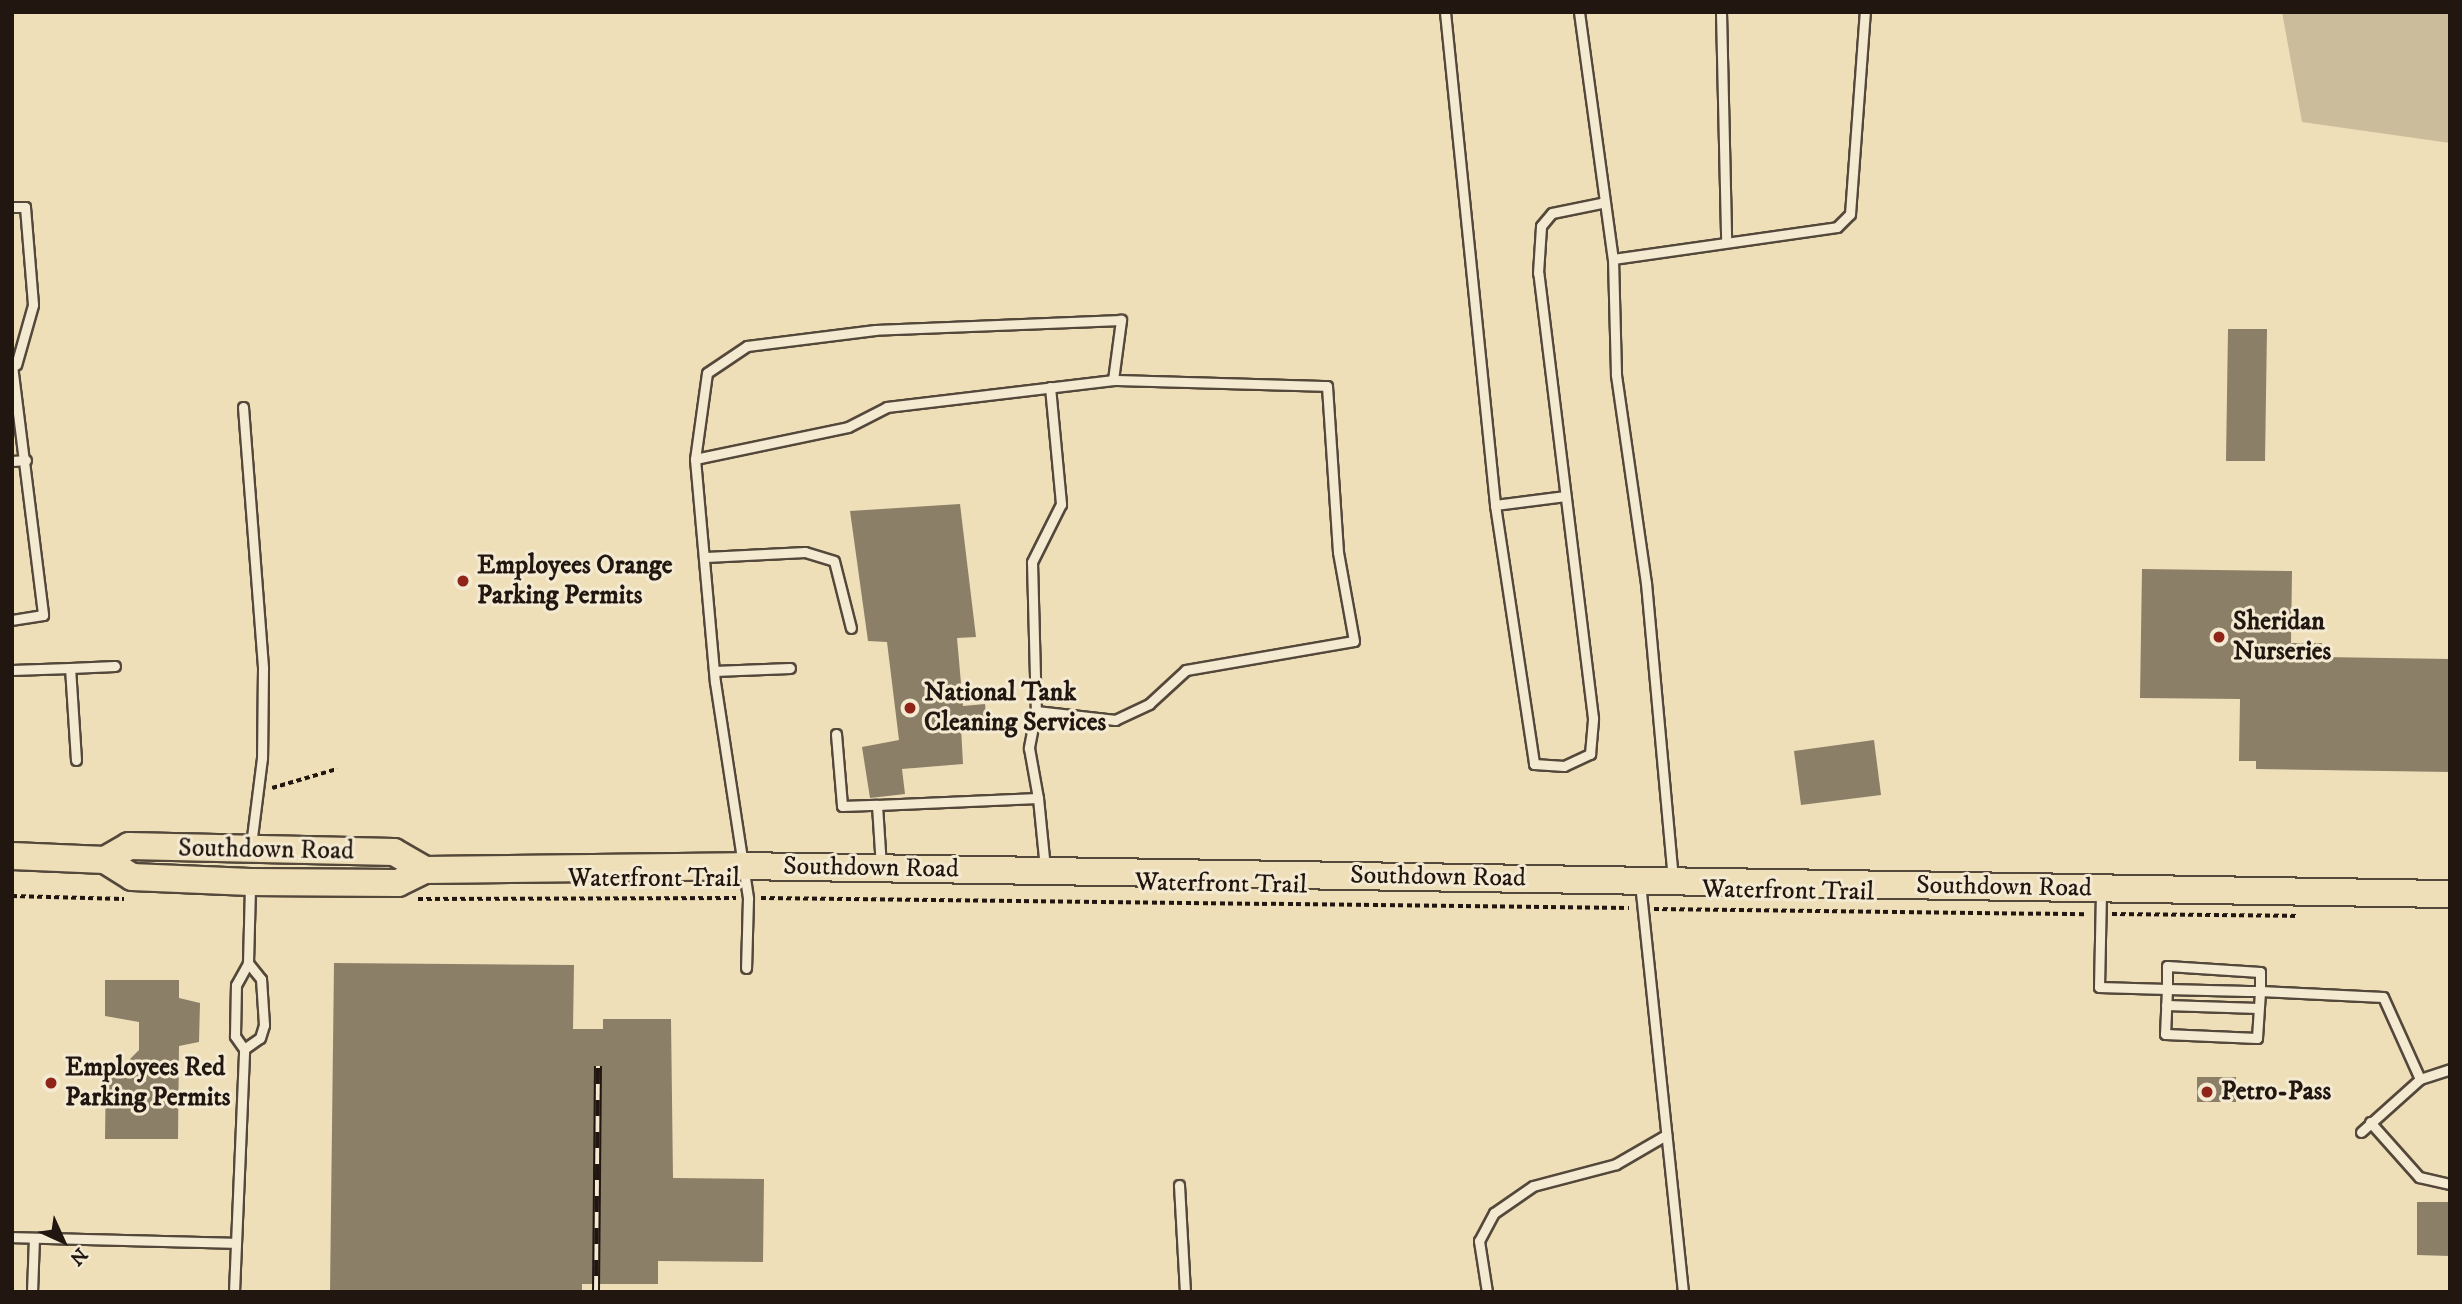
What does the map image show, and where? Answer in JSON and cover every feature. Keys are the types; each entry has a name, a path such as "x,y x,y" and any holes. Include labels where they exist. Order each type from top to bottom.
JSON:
{"main road":[{"name":"Southdown Road","path":"105,860 129,846 394,852 425,870"},
{"path":"250,850 250,882"},
{"name":"Southdown Road","path":"12,856 105,860 132,877 250,882 398,883 425,870 740,866 1673,881 2101,901 2450,894"}],"lane":[{"path":"1445,12 1495,505 1534,764 1564,766 1590,754 1593,718 1538,273 1541,226 1552,213 1601,203"},
{"path":"1579,12 1601,203 1613,258 1616,375 1646,583 1673,881"},
{"path":"1720,12 1726,241"},
{"path":"1613,258 1838,226 1850,214 1865,12"},
{"path":"12,207 25,207 33,305 14,365 43,615 12,620"},
{"path":"746,968 748,898 740,866 714,671 706,557 695,459 708,373 747,346 875,330 1121,320 1112,380"},
{"path":"695,459 848,427 887,407 1051,387 1112,380 1327,386 1338,552 1354,641 1186,670 1149,704 1115,720 1036,710"},
{"path":"1046,870 1029,748 1036,710 1032,562 1061,503 1051,387"},
{"path":"243,407 263,668 258,792 250,850"},
{"path":"12,461 26,460"},
{"path":"1495,505 1565,496"},
{"path":"706,557 805,552 834,561 850,628"},
{"path":"12,670 115,666"},
{"path":"70,668 76,761"},
{"path":"714,671 790,668"},
{"path":"836,734 842,806 1038,798"},
{"path":"877,805 881,867"},
{"path":"1640,881 1683,1292"},
{"path":"234,1292 244,1049 236,1036 236,985 248,963 250,882"},
{"path":"2101,901 2099,987 2383,997 2420,1080"},
{"path":"244,1049 260,1038 264,1025 261,979 248,963"},
{"path":"2167,966 2260,972 2257,1038 2165,1034 2166,989 2167,966"},
{"path":"2166,1004 2258,1008"},
{"path":"2361,1132 2420,1080 2450,1069"},
{"path":"2370,1122 2419,1177 2450,1184"},
{"path":"1487,1292 1479,1241 1494,1213 1533,1186 1616,1164 1666,1135"},
{"path":"1179,1185 1185,1292"},
{"path":"12,1237 236,1243"},
{"path":"32,1292 34,1238"}],"path":[{"path":"258,792 337,769"},
{"path":"12,896 132,900"},
{"name":"Waterfront Trail","path":"404,900 748,898 1641,908 2101,901 2310,916"}],"shaded area":[{"path":"2282,12 2450,12 2450,143 2302,122"}],"building":[{"path":"2228,329 2267,329 2265,461 2226,461"},
{"path":"960,504 976,637 957,638 963,706 985,704 987,724 961,727 963,764 902,769 905,794 870,798 862,747 899,740 887,642 868,641 850,511"},
{"path":"2142,569 2292,571 2291,643 2322,643 2322,657 2450,659 2450,772 2256,769 2256,761 2239,761 2240,699 2140,698"},
{"path":"1874,740 1881,795 1801,805 1794,751"},
{"path":"334,963 574,965 573,1029 603,1029 603,1019 671,1019 673,1178 764,1179 763,1262 658,1261 658,1284 582,1284 582,1292 330,1292"},
{"path":"105,980 179,980 179,998 200,1003 199,1042 179,1046 178,1139 105,1139 106,1066 123,1066 139,1050 139,1022 105,1016"},
{"path":"2197,1077 2236,1077 2236,1102 2197,1102"},
{"path":"2417,1202 2450,1202 2450,1256 2417,1255"}],"railway":[{"path":"596,1292 598,1066"}],"place":[{"name":"Employees Orange Parking Permits","path":"463,581"},
{"name":"Sheridan Nurseries","path":"2219,637"},
{"name":"National Tank Cleaning Services","path":"910,708"},
{"name":"Employees Red Parking Permits","path":"51,1083"},
{"name":"Petro-Pass","path":"2207,1092"}]}
